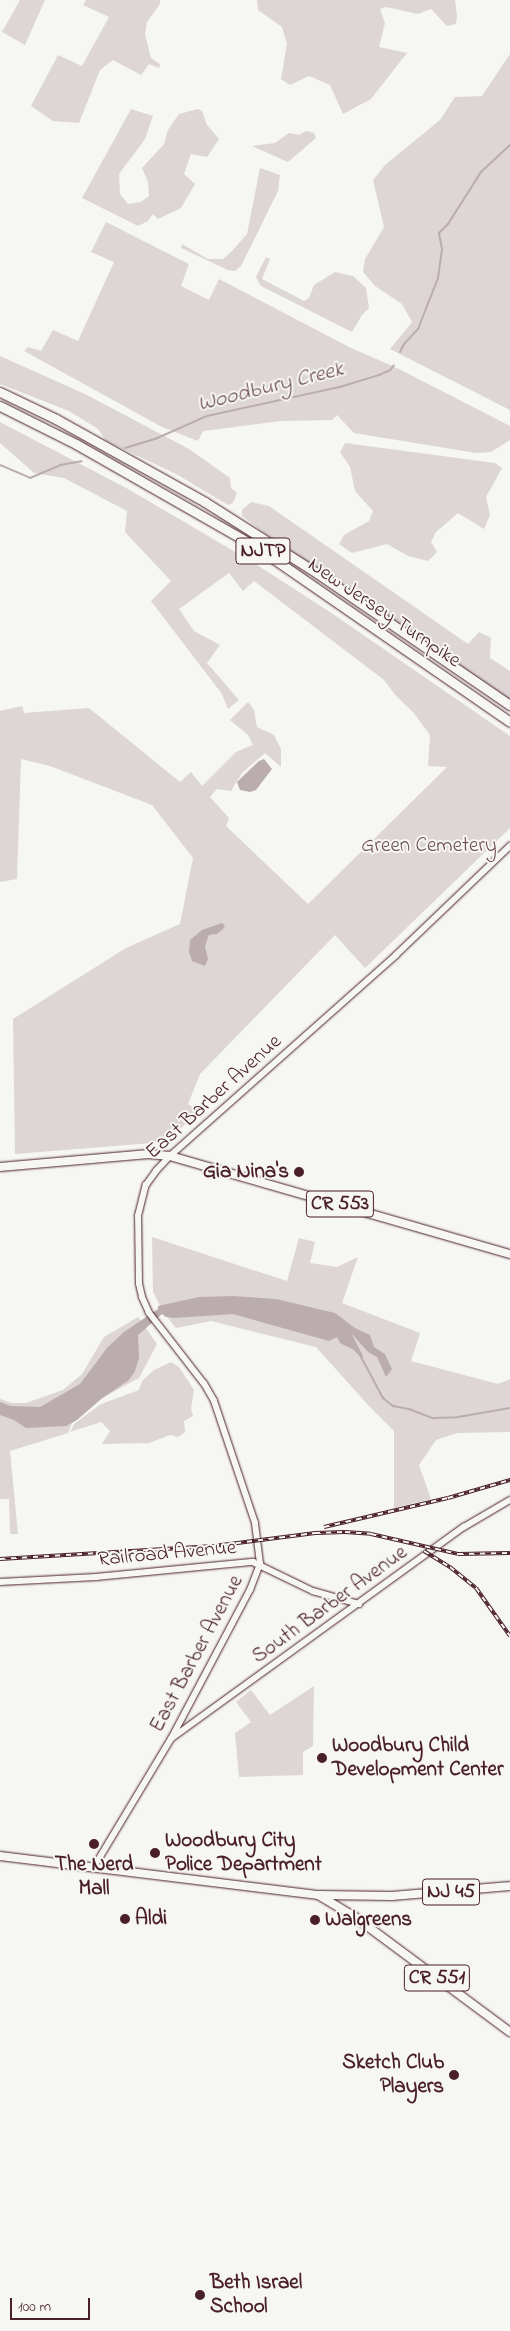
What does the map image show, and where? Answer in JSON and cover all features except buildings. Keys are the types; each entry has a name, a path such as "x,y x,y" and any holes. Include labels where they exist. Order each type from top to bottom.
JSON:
{"highway":[{"name":"New Jersey Turnpike","path":"0,392 56,419 205,502 317,573 510,705"},
{"name":"New Jersey Turnpike","path":"0,406 93,453 258,548 510,722"}],"main road":[{"name":"CR 553","path":"0,1167 148,1154 170,1156 510,1254"},
{"name":"NJ 45","path":"0,1856 319,1895 352,1897 429,1894 510,1886"},
{"name":"CR 551","path":"319,1895 349,1914 510,2032"},
{"path":"349,1914 352,1897"}],"street":[{"name":"East Barber Avenue","path":"94,1867 170,1739 250,1590 260,1564 255,1523 214,1401 204,1384 150,1314 139,1284 138,1216 146,1186 156,1170 170,1156 384,966 510,846"},
{"name":"South Barber Avenue","path":"170,1739 464,1527 510,1500"},
{"name":"Railroad Avenue","path":"0,1582 96,1577 253,1562 314,1591 359,1604"}],"green space":[{"path":"20,0 45,0 25,45 2,32"},
{"path":"86,0 160,0 160,4 147,22 145,34 151,58 160,64 159,68 149,64 141,75 113,60 100,70 79,123 53,121 31,106 58,55 82,66 109,17 83,5"},
{"path":"257,0 455,0 457,16 456,24 447,26 431,9 418,14 386,7 380,9 385,23 379,47 407,53 371,99 343,114 330,85 309,76 290,85 281,79 287,44 282,27 258,10"},
{"path":"510,54 510,410 390,349 412,322 402,304 375,286 363,272 365,259 384,227 373,180 385,165 440,120 455,97 482,96"},
{"path":"131,109 153,116 145,139 119,174 120,194 128,204 141,202 149,196 148,182 142,168 164,144 168,130 179,114 198,109 202,111 207,125 219,139 207,157 191,154 184,174 195,184 181,208 158,219 153,214 148,221 138,226 82,198"},
{"path":"306,131 314,133 316,138 288,162 252,146 275,143 289,133 299,135"},
{"path":"260,168 280,175 278,191 241,266 235,271 228,270 181,248 182,244 208,259 223,259 232,251 247,234"},
{"path":"106,222 189,264 181,286 209,300 219,279 351,348 397,368 510,426 510,440 491,452 476,453 354,433 337,415 332,420 281,421 203,431 198,441 162,427 24,351 28,347 41,351 53,330 78,341 114,262 91,252"},
{"path":"266,257 270,259 262,279 304,301 309,298 314,285 335,272 353,276 366,288 369,308 362,315 352,332 261,286 256,277"},
{"path":"0,356 85,394 189,449 230,478 231,488 237,493 233,503 228,505 176,474 106,441 98,429 69,411 0,384"},
{"name":"Green Cemetery","path":"0,422 128,489 254,563 330,612 510,736 510,828 365,968 335,935 200,1074 188,1104 199,1112 165,1142 15,1154 13,1019 126,948 180,924 193,858 152,805 50,766 21,759 17,879 0,882 0,711 22,706 24,713 89,708 180,782 191,772 202,786 236,752 253,745 248,735 230,720 248,702 254,710 257,727 274,735 281,749 281,767 265,753 242,773 231,791 217,789 210,797 229,818 226,826 308,904 447,767 428,766 430,735 413,712 396,696 384,680 254,581 243,591 229,573 179,609 194,631 220,645 207,663 239,700 228,709 222,694 151,601 171,581 125,532 127,511 64,478 34,473 0,443"},
{"path":"345,443 495,463 502,468 486,497 490,515 484,529 458,513 436,532 431,542 437,552 428,561 408,556 387,544 352,553 339,544 344,535 369,521 373,511 355,491 350,467 340,452"},
{"path":"251,502 269,506 468,644 479,632 491,638 490,658 510,671 510,700 264,533 242,516 242,510"},
{"path":"152,1237 287,1281 299,1238 315,1242 310,1263 337,1267 358,1257 342,1303 420,1333 411,1361 498,1384 510,1379 510,1432 457,1433 436,1440 419,1465 431,1499 394,1508 394,1431 316,1347 211,1321 176,1328 163,1312 153,1292"},
{"path":"138,1317 157,1344 139,1378 104,1397 72,1423 68,1433 10,1451 18,1534 10,1534 9,1499 0,1499 0,1399 12,1403 26,1403 63,1390 82,1374 104,1337"},
{"path":"171,1362 179,1367 194,1390 191,1409 193,1416 184,1421 185,1432 178,1437 170,1435 149,1443 102,1444 110,1431 101,1422 70,1432 74,1424 101,1404 139,1390 142,1381 154,1370"},
{"path":"314,1686 313,1746 303,1752 303,1775 239,1777 235,1733 251,1722 236,1702 251,1690 270,1715"}],"shaded area":[{"path":"264,759 272,769 256,790 250,792 240,790 237,782 259,761"},
{"path":"222,923 225,926 223,929 217,934 209,935 207,940 205,947 208,959 205,966 192,961 189,952 190,940 202,930"},
{"path":"233,1296 276,1299 335,1313 355,1328 370,1335 374,1347 385,1354 392,1369 386,1377 377,1357 368,1352 351,1333 363,1356 362,1359 354,1350 340,1343 337,1337 329,1341 233,1314 175,1318 166,1317 162,1314 138,1335 139,1358 135,1371 129,1380 101,1399 77,1420 66,1426 26,1428 14,1420 0,1415 0,1402 11,1406 40,1407 80,1384 107,1348 124,1332 158,1309 158,1306 199,1297"}],"waterway":[{"name":"Woodbury Creek","path":"400,352 404,344 418,329 438,278 442,249 439,233 448,224 481,172 510,145"},
{"name":"Woodbury Creek","path":"125,448 155,439 207,416 343,386 379,375 390,370 394,365"},
{"name":"Woodbury Creek","path":"0,465 30,478 60,465 82,461"},
{"path":"361,1357 383,1398 393,1406 409,1409 433,1418 458,1417 510,1408"}],"railway":[{"path":"324,1527 448,1498 510,1480"},
{"path":"0,1559 214,1546 315,1533 345,1532 371,1534 458,1554 510,1553"},
{"path":"424,1551 450,1567 476,1588 510,1636"}],"place":[{"name":"Gia Nina's","path":"299,1172"},
{"name":"Woodbury Child Development Center","path":"322,1758"},
{"name":"The Nerd Mall","path":"94,1844"},
{"name":"Woodbury City Police Department","path":"155,1853"},
{"name":"Aldi","path":"125,1919"},
{"name":"Walgreens","path":"315,1920"},
{"name":"Sketch Club Players","path":"454,2075"},
{"name":"Beth Israel School","path":"200,2295"}]}
